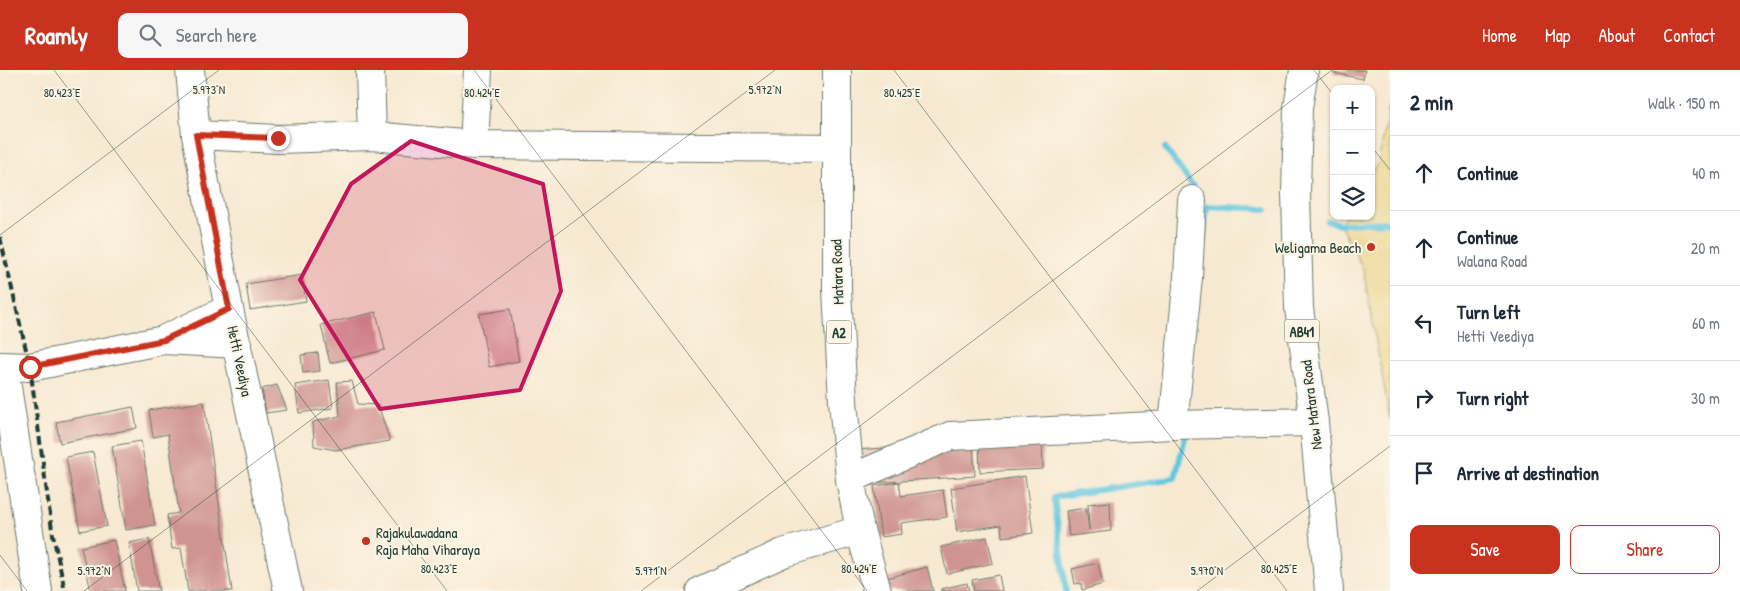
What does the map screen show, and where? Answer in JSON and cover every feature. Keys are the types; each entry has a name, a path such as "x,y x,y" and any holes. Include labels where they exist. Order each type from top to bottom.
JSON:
{"main road":[{"name":"Hetti Veediya","path":"190,70 196,135 229,309 288,591"},
{"path":"370,70 372,136"},
{"path":"474,145 478,70"},
{"name":"Matara Road","path":"837,70 837,290 850,479 860,530 877,591"},
{"name":"New Matara Road","path":"1304,70 1298,108 1296,194 1299,308 1314,422 1329,591"},
{"path":"196,135 278,138 372,136 474,145 837,148"},
{"path":"1174,425 1188,277 1192,200"},
{"path":"38,591 2,367 30,367 164,340 229,309"},
{"path":"164,340 237,344"},
{"path":"850,479 950,436 1174,425 1314,422"},
{"path":"700,591 783,553 860,530"}],"highlighted area":[{"path":"411,141 543,184 561,291 520,390 380,409 300,280 351,184"}],"sand":[{"name":"Weligama Beach","path":"1390,103 1390,420 1363,269 1340,224 1342,220 1375,220 1375,168 1378,163"}],"building":[{"path":"1334,70 1365,70 1363,79 1333,73"},
{"path":"302,275 306,301 250,310 246,284"},
{"path":"510,309 519,361 489,367 479,314"},
{"path":"376,312 385,350 330,363 321,325"},
{"path":"318,353 320,371 303,373 301,355"},
{"path":"329,380 333,408 299,413 295,385"},
{"path":"352,381 358,404 378,405 390,441 336,450 314,446 313,422 340,416 337,382"},
{"path":"277,385 287,410 266,413 262,389"},
{"path":"204,402 232,591 188,591 181,548 172,549 167,515 179,513 168,434 153,437 149,410"},
{"path":"133,407 137,428 60,443 56,422"},
{"path":"141,441 155,525 126,530 112,446"},
{"path":"973,442 975,476 857,484 855,450"},
{"path":"1042,442 1043,469 980,472 979,445"},
{"path":"93,452 107,526 80,531 66,457"},
{"path":"1025,476 1033,533 1002,537 1001,525 957,532 951,488"},
{"path":"899,482 901,496 943,490 947,517 901,523 902,534 881,537 874,486"},
{"path":"1110,502 1111,531 1069,536 1066,511 1086,508 1089,530 1088,504"},
{"path":"987,537 993,563 947,574 941,547"},
{"path":"149,539 159,591 137,591 129,543"},
{"path":"114,540 125,591 91,591 81,547"},
{"path":"1098,563 1103,584 1082,590 1081,583 1075,584 1072,569"},
{"path":"927,567 933,591 883,591 880,580"},
{"path":"999,575 1002,591 974,591 972,580"},
{"path":"967,583 969,591 941,591 941,589"}],"waterway":[{"path":"1165,148 1197,192"},
{"path":"1203,242 1207,206 1266,209"},
{"path":"1327,221 1340,224 1390,222"},
{"path":"1066,591 1054,497 1175,478 1186,434"}],"railway":[{"path":"0,237 30,367 52,530 65,591"}],"place":[{"name":"Weligama Beach","path":"1371,247"},
{"name":"Rajakulawadana Raja Maha Viharaya","path":"366,541"}],"route":[{"path":"30,367 164,340 198,322 229,309 196,135 278,138"}]}
